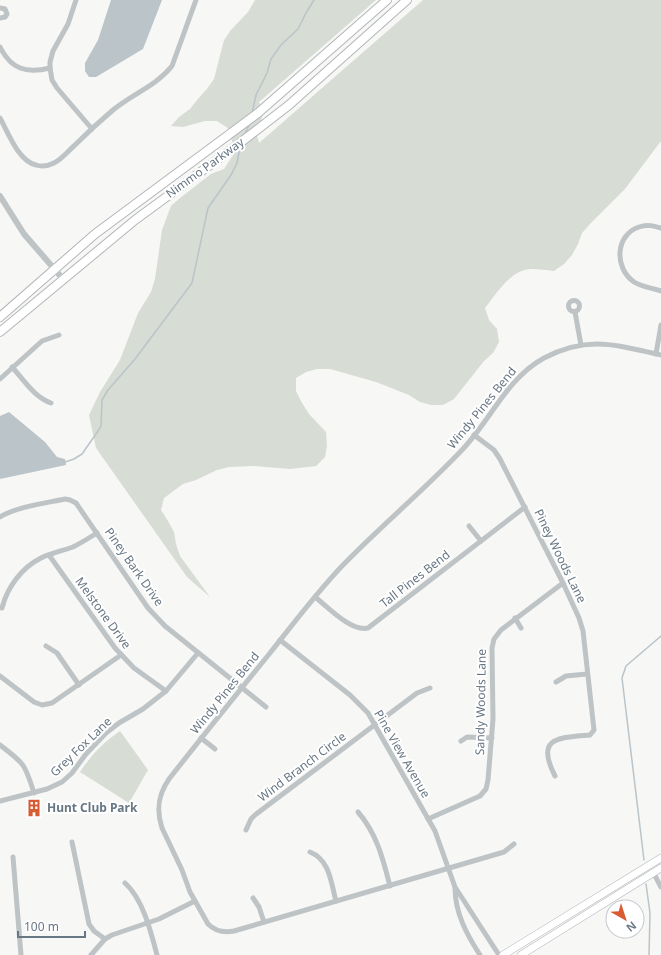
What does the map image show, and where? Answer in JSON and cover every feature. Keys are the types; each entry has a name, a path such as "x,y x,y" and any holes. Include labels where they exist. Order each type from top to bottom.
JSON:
{"highway":[{"name":"Nimmo Parkway","path":"0,317 95,234 258,113 387,0"},
{"name":"Nimmo Parkway","path":"0,332 135,220 289,105 407,0"}],"main road":[{"path":"503,955 661,858"},
{"path":"521,955 661,868"}],"street":[{"path":"76,0 68,24 53,51 50,68 52,80 57,88 92,129"},
{"path":"0,118 22,157 32,164 41,166 51,165 61,158 125,101 161,79 172,66 196,0"},
{"path":"0,8 4,8 7,12 5,17 0,18"},
{"path":"0,46 2,54 11,62 23,69 35,71 50,68"},
{"path":"0,196 24,234 63,279"},
{"path":"661,228 645,226 636,228 625,239 617,253 622,269 630,279 641,286 661,290"},
{"path":"575,312 581,345"},
{"path":"658,354 661,325"},
{"path":"0,378 42,341 59,335"},
{"name":"Windy Pines Bend","path":"514,844 504,852 449,869 234,931 223,932 212,928 208,924 187,887 182,870 162,828 158,808 164,786 315,597 342,566 457,455 505,393 524,372 533,365 554,354 581,345 613,344 658,354"},
{"path":"12,368 36,395 51,403"},
{"name":"Piney Woods Lane","path":"474,435 498,455 576,609 583,631 594,730 592,734 560,738 553,742 547,753 555,776"},
{"name":"Piney Bark Drive","path":"0,517 5,514 47,502 65,499 77,504 148,608 165,626 266,707"},
{"name":"Tall Pines Bend","path":"315,597 350,625 360,628 368,628 525,507"},
{"path":"469,526 481,541"},
{"path":"2,608 10,589 20,574 35,561 73,546 97,533"},
{"name":"Melstone Drive","path":"49,555 115,648 146,677 166,692"},
{"name":"Sandy Woods Lane","path":"428,819 477,798 483,793 488,785 494,700 493,644 497,634 501,630 563,583"},
{"path":"515,618 521,628"},
{"name":"Pine View Avenue","path":"280,640 350,695 368,713 440,841 455,887 499,955"},
{"path":"46,646 56,653 79,685"},
{"name":"Grey Fox Lane","path":"0,801 48,789 62,782 72,773 86,754 106,733 166,692 198,653"},
{"path":"0,676 34,702 42,704 52,703 121,655"},
{"path":"556,682 566,676 587,674"},
{"name":"Wind Branch Circle","path":"246,830 251,819 255,815 374,724 417,693 430,688"},
{"path":"461,741 467,737 492,738"},
{"path":"201,738 215,749"},
{"path":"0,745 24,765 34,792"},
{"path":"358,812 376,838 390,886"},
{"path":"72,842 89,924 94,932 105,940"},
{"path":"310,852 317,855 325,863 336,901"},
{"path":"13,857 21,955"},
{"path":"653,872 661,887"},
{"path":"125,883 136,897 148,923 157,955"},
{"name":"Pine View Avenue","path":"455,887 456,902 464,929 480,955"},
{"path":"253,898 259,907 264,922"},
{"path":"91,955 105,940 117,932 148,923 171,914 195,901"}],"shaded area":[{"path":"111,0 162,0 143,49 96,77 89,77 85,71 85,63 98,40"},
{"path":"255,0 376,0 259,102 263,113 257,136 259,143 423,0 661,0 661,141 625,189 582,233 572,255 564,264 554,271 535,269 524,270 511,277 500,289 485,308 489,320 497,329 499,342 493,353 484,361 454,399 443,405 431,405 420,402 409,395 376,382 330,369 317,369 306,372 296,378 296,391 309,414 326,432 327,446 325,457 316,466 290,469 253,466 229,467 217,470 196,480 183,484 164,498 161,510 174,532 180,556 210,597 187,577 96,448 89,415 100,392 120,360 138,313 151,292 155,279 162,230 171,206 211,174 224,169 235,152 228,128 217,121 205,121 183,127 171,126 179,117 190,109 214,79 224,40 248,12"},
{"path":"9,412 45,442 57,457 65,459 66,465 0,479 0,416"},
{"path":"120,731 148,770 129,803 80,772 98,749"}],"waterway":[{"path":"252,113 256,95 267,73 271,59 281,45 298,29 314,0"},
{"path":"244,136 250,123"},
{"path":"65,462 82,454 101,426 102,400 108,390 135,359 192,283 208,208 231,175 237,163 240,147"},
{"path":"644,860 622,678 626,666 661,636"},
{"path":"646,884 650,913 649,955"}],"place":[{"name":"Hunt Club Park","path":"34,808"}]}
